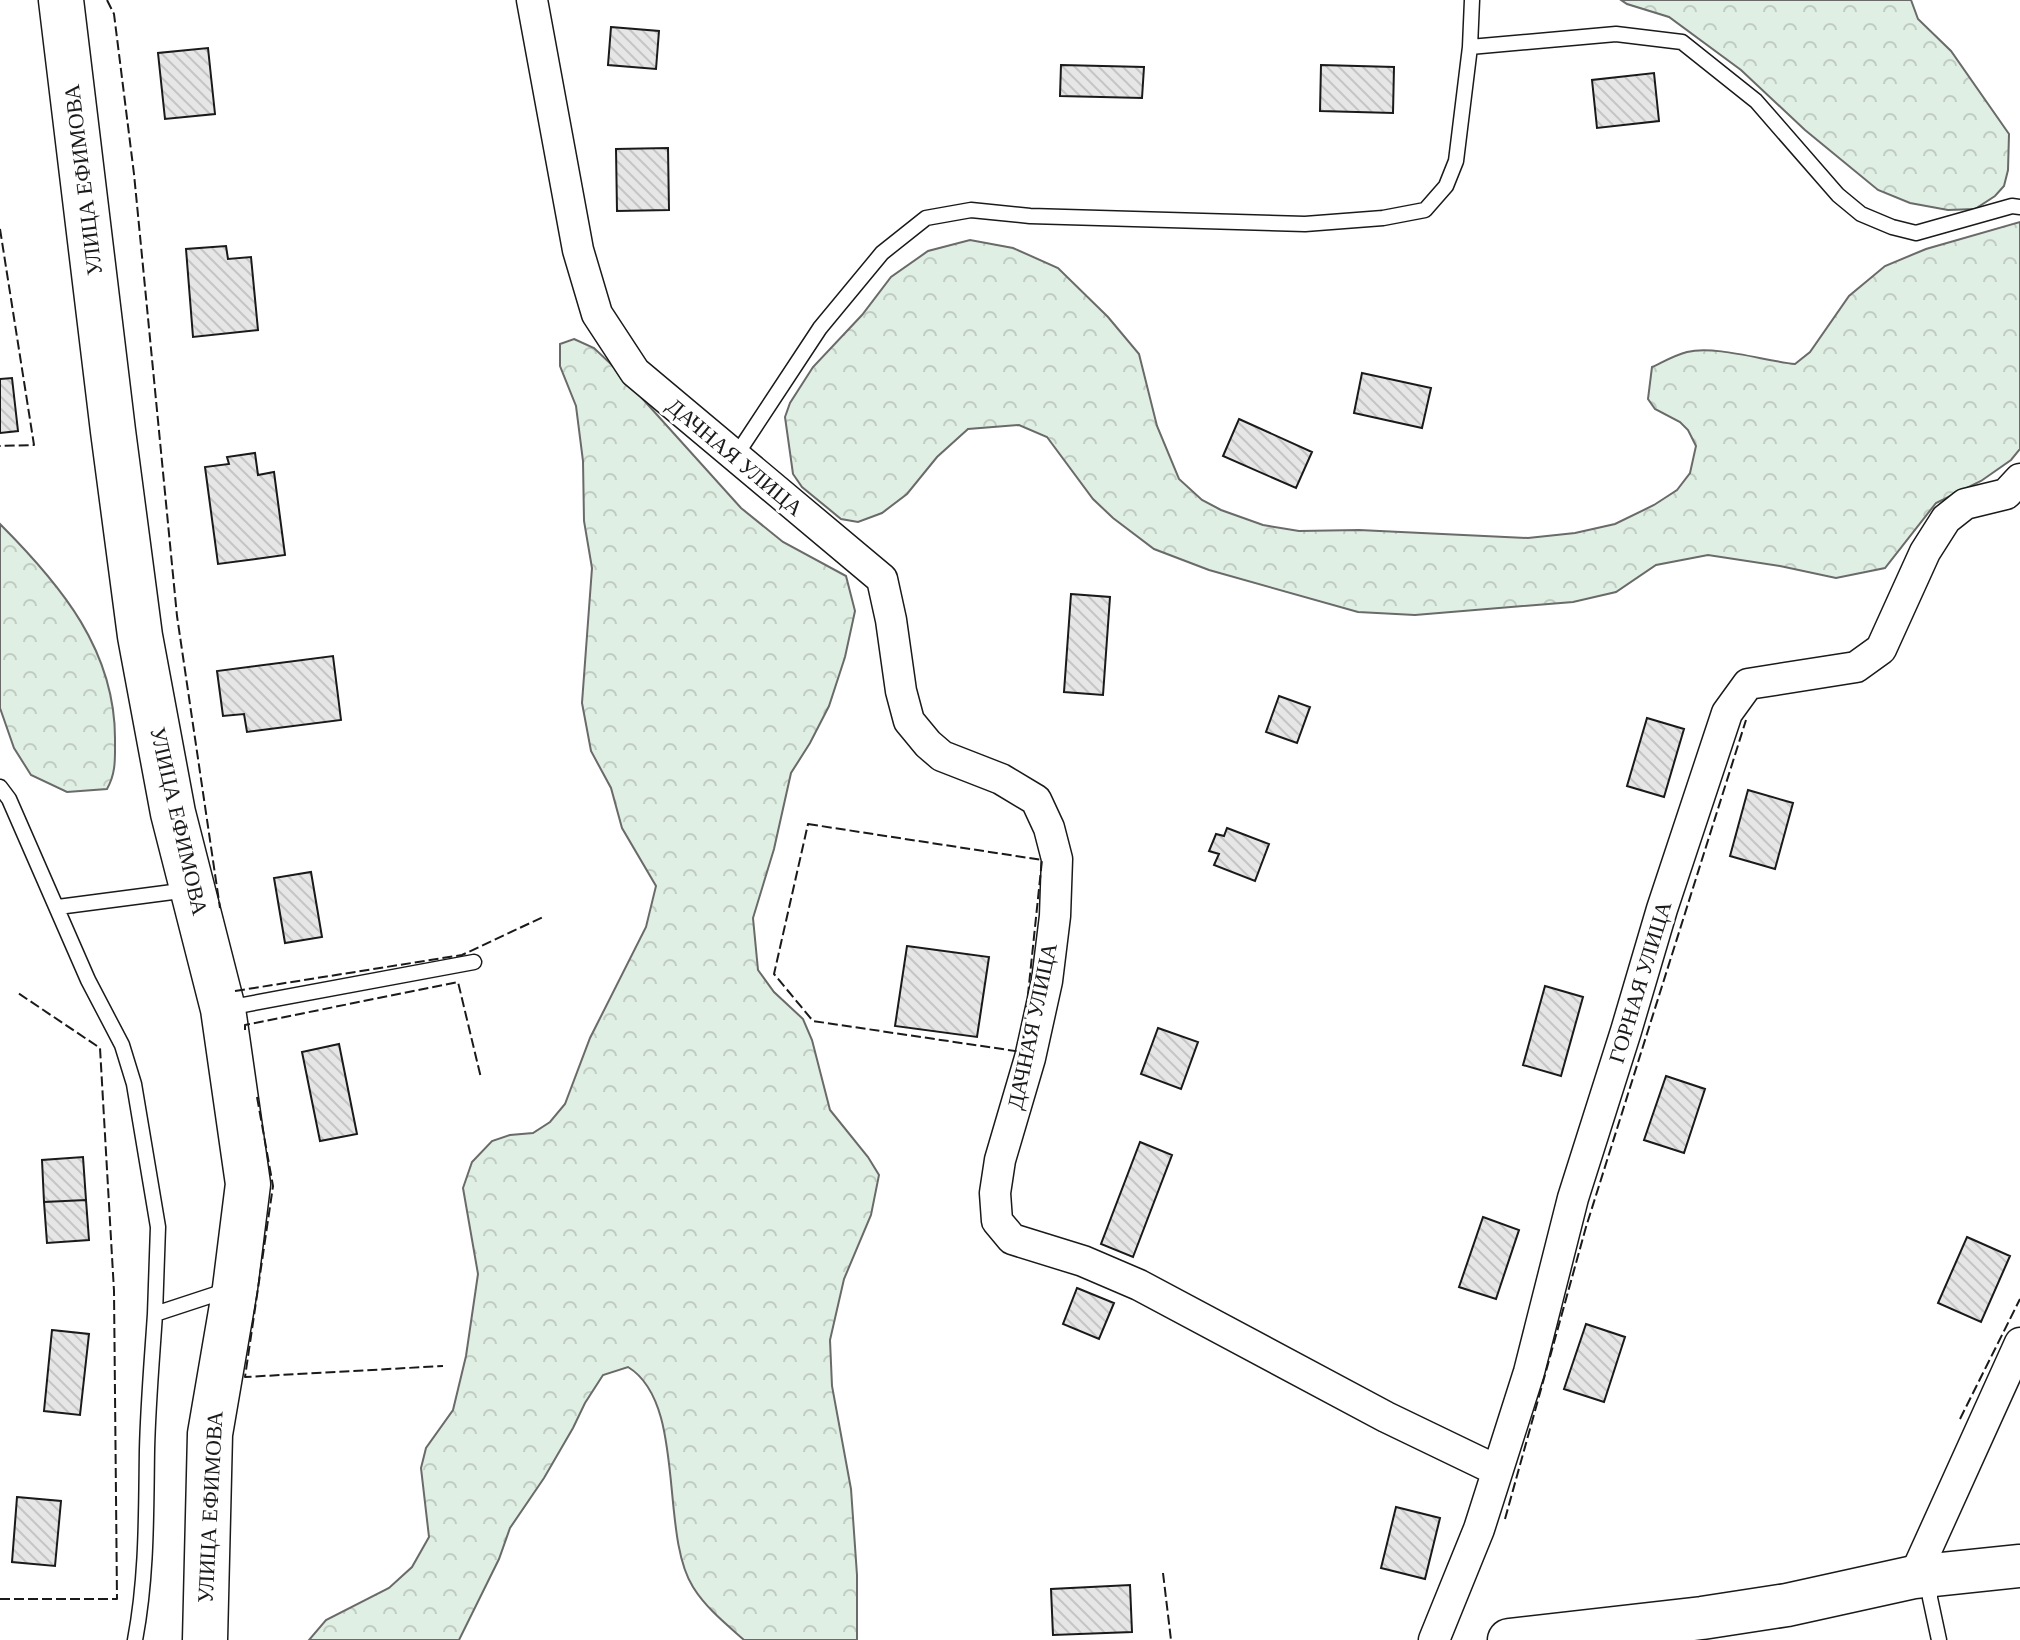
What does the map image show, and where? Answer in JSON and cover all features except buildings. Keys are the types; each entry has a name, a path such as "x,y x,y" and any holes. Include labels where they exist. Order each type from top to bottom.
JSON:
{"main road":[{"name":"УЛИЦА ЕФИМОВА","path":"61,0 140,636 173,813 223,1009 248,1184 235,1288 210,1434 205,1640"}],"street":[{"name":"ДАЧНАЯ УЛИЦА","path":"532,0 578,250 597,314 635,372 882,579 909,721 942,756 1001,779 1036,800 1049,828 1057,859 1055,916 1047,981 1030,1058 1000,1160 995,1193 997,1221 1012,1239 1083,1261 1139,1285 1386,1417 1496,1470"},
{"name":"ГОРНАЯ УЛИЦА","path":"1434,1640 1479,1529 1529,1372 1573,1198 1662,909 1727,713 1748,684 1856,667 1881,649 1925,552 1946,519 1965,504 2006,494 2020,479"},
{"path":"1922,1576 2020,1343"},
{"path":"1509,1640 1712,1625 1787,1605 1922,1576 2020,1566"}],"lane":[{"path":"734,457 820,328 882,253 926,218 971,210 1030,216 1305,224 1383,218 1425,210 1446,186 1456,161 1470,47 1472,0"},
{"path":"1470,47 1616,34 1682,42 1756,101 1838,195 1861,214 1916,233 2012,206 2020,207"},
{"path":"0,787 9,799 88,980 122,1045 134,1084 158,1227 145,1557 141,1611 135,1640"},
{"path":"58,907 193,890"},
{"path":"223,1009 474,962"},
{"path":"155,1314 235,1288"},
{"path":"1922,1576 1939,1640"}],"green space":[{"path":"1621,0 1911,0 1918,19 1951,51 2009,134 2008,170 2004,186 1975,209 1948,210 1910,203 1878,190 1805,130 1741,70 1669,17"},
{"path":"2020,222 2020,449 2011,460 1981,481 1936,503 1885,568 1836,578 1708,555 1656,565 1616,592 1573,602 1415,615 1358,612 1209,570 1154,549 1093,499 1047,437 1019,425 968,429 937,457 907,494 882,513 858,522 841,519 802,487 793,474 785,417 790,403 813,367 862,315 891,277 928,251 970,240 1013,248 1058,268 1108,317 1139,354 1157,426 1179,479 1202,500 1221,510 1263,525 1299,531 1359,530 1528,538 1575,533 1615,524 1654,505 1677,490 1690,473 1696,446 1680,422 1655,409 1648,399 1652,367 1698,350 1795,364 1810,352 1849,296 1885,266 1926,249"},
{"path":"574,339 594,348 613,366 741,508 783,542 846,576 855,611 845,657 829,706 791,773 774,849 753,918 758,970 774,992 803,1019 812,1040 830,1110 879,1175 871,1215 844,1279 830,1340 832,1386 851,1489 857,1575 857,1640 744,1640 704,1602 683,1564 666,1438 658,1409 646,1385 628,1367 603,1375 585,1403 544,1478 510,1528 499,1559 459,1640 309,1640 326,1620 389,1588 412,1567 429,1537 421,1468 426,1448 453,1410 466,1356 478,1274 463,1188 472,1162 492,1141 510,1135 533,1133 550,1122 565,1104 590,1038 646,927 656,886 622,828 611,788 591,751 582,703 592,568 584,521 583,461 576,406 560,366 560,344"},
{"path":"0,524 63,596 95,649 113,708 115,760 107,789 67,792 31,775 14,748 0,708"}],"fence":[{"path":"107,0 114,14 134,174 177,616 220,908"},
{"path":"0,229 34,445 0,446"},
{"path":"1505,1519 1586,1227 1746,720"},
{"path":"808,824 1042,860 1022,1052 813,1021 774,974 808,824"},
{"path":"235,991 462,955 543,917"},
{"path":"245,1030 245,1025 458,982 481,1078"},
{"path":"0,1599 117,1599 114,1291 100,1048 18,993"},
{"path":"257,1097 273,1186 245,1377 443,1366"},
{"path":"1960,1419 2020,1299"},
{"path":"1163,1573 1171,1640"}]}
